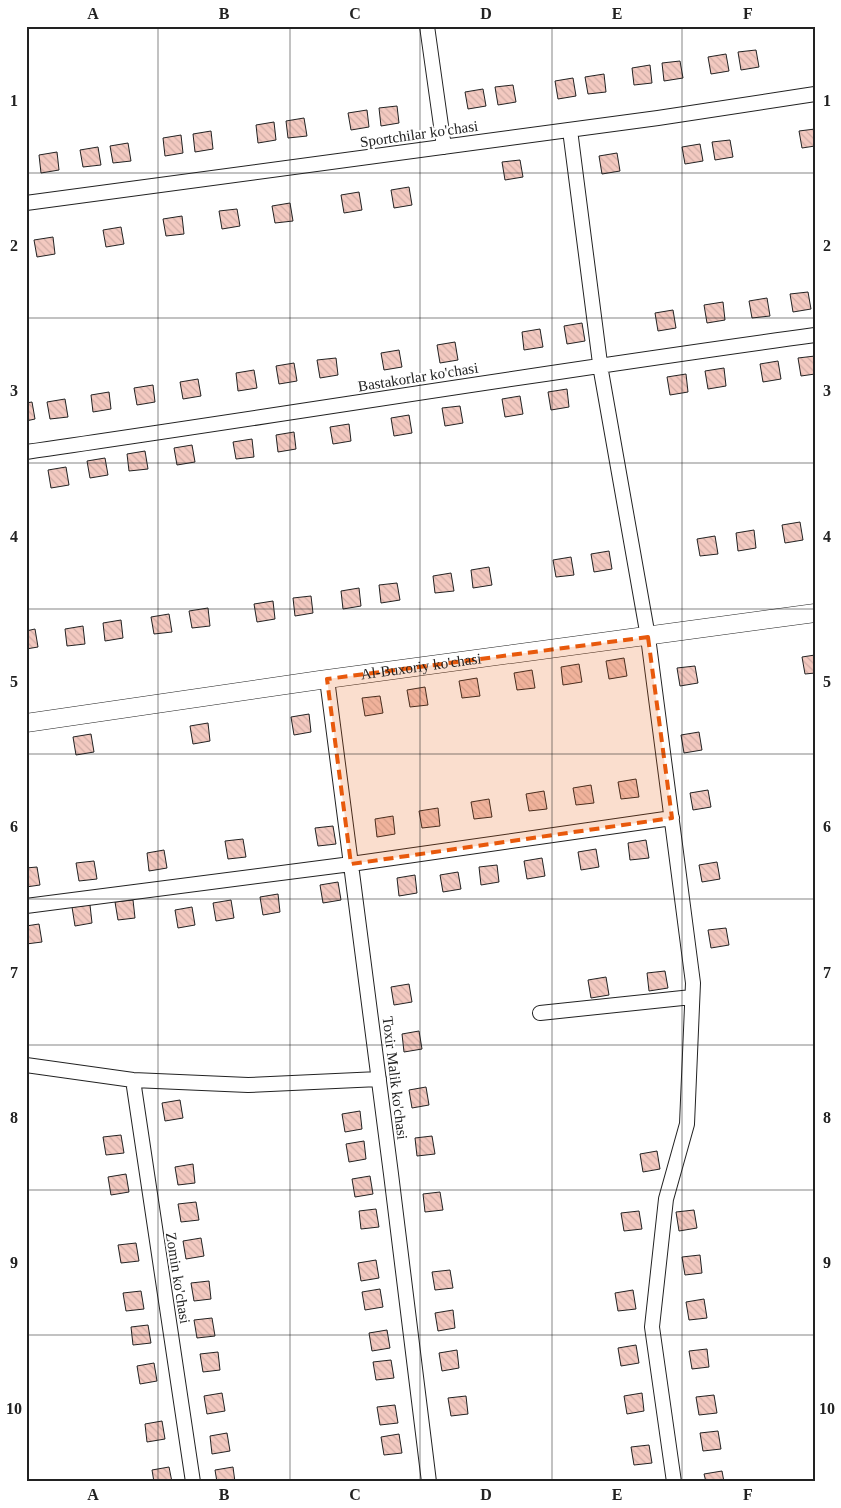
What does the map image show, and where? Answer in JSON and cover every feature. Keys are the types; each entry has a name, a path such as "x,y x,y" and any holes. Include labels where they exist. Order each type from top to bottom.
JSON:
{"street":[{"path":"427,26 444,146"},
{"name":"Sportchilar ko'chasi","path":"26,202 570,130 815,94"},
{"path":"570,130 600,364 648,637 693,982 687,1124 666,1199 652,1327 674,1482"},
{"name":"Bastakorlar ko'chasi","path":"26,452 266,417 600,364 815,335"},
{"name":"Al-Buxoriy ko'chasi","path":"26,723 327,679 815,613"},
{"name":"Toxir Malik ko'chasi","path":"327,679 379,1079 428,1482"},
{"path":"26,906 351,864 672,818"},
{"path":"540,1012 692,997"},
{"path":"26,1065 133,1080 248,1085 379,1079"},
{"name":"Zomin ko'chasi","path":"133,1080 193,1482"}],"highlighted area":[{"path":"648,637 672,818 351,864 327,679"}],"building":[{"path":"756,50 759,67 741,70 738,52"},
{"path":"726,54 729,71 711,74 708,57"},
{"path":"680,61 683,78 664,81 662,63"},
{"path":"650,65 652,83 634,85 632,68"},
{"path":"604,74 606,92 588,94 585,77"},
{"path":"573,78 576,96 558,99 555,81"},
{"path":"513,85 516,102 498,105 495,87"},
{"path":"483,89 486,106 468,109 465,92"},
{"path":"397,106 399,123 381,126 379,108"},
{"path":"367,110 369,127 351,130 348,113"},
{"path":"304,118 307,136 288,138 286,121"},
{"path":"274,122 276,140 258,143 256,125"},
{"path":"815,129 815,146 802,148 799,131"},
{"path":"211,131 213,149 195,152 193,134"},
{"path":"181,135 183,153 165,156 163,138"},
{"path":"730,140 733,157 715,160 712,142"},
{"path":"128,143 131,161 113,163 110,146"},
{"path":"700,144 703,161 685,164 682,147"},
{"path":"98,147 101,165 83,167 80,150"},
{"path":"57,152 59,170 41,173 39,155"},
{"path":"617,153 620,171 602,174 599,156"},
{"path":"520,160 523,177 505,180 502,162"},
{"path":"409,187 412,205 394,208 391,190"},
{"path":"359,192 362,210 344,213 341,195"},
{"path":"290,203 293,221 275,223 272,206"},
{"path":"237,209 240,226 222,229 219,211"},
{"path":"182,216 184,234 166,236 163,219"},
{"path":"121,227 124,244 106,247 103,230"},
{"path":"53,237 55,254 37,257 34,240"},
{"path":"808,292 811,309 793,312 790,294"},
{"path":"767,298 770,316 752,318 749,301"},
{"path":"723,302 725,320 707,323 704,305"},
{"path":"673,310 676,328 658,331 655,313"},
{"path":"582,323 585,341 567,344 564,326"},
{"path":"540,329 543,347 524,350 522,332"},
{"path":"455,342 458,360 440,363 437,345"},
{"path":"399,350 402,367 384,370 381,353"},
{"path":"815,356 815,374 801,376 798,358"},
{"path":"336,358 338,375 320,378 317,360"},
{"path":"778,361 781,379 763,382 760,364"},
{"path":"294,363 297,381 279,384 276,366"},
{"path":"724,368 726,386 708,389 705,371"},
{"path":"254,370 257,388 238,391 236,373"},
{"path":"686,374 688,392 670,395 667,377"},
{"path":"198,379 201,396 183,399 180,382"},
{"path":"153,385 155,402 137,405 134,388"},
{"path":"567,389 569,407 551,410 548,392"},
{"path":"109,392 111,409 93,412 91,395"},
{"path":"520,396 523,414 505,417 502,399"},
{"path":"65,399 68,417 50,419 47,402"},
{"path":"32,402 35,419 26,421 26,403"},
{"path":"460,406 463,423 445,426 442,408"},
{"path":"409,415 412,433 394,436 391,418"},
{"path":"349,424 351,441 333,444 330,427"},
{"path":"294,432 296,449 278,452 276,435"},
{"path":"252,439 254,457 236,459 233,442"},
{"path":"192,445 195,462 177,465 174,448"},
{"path":"145,451 148,469 129,471 127,454"},
{"path":"105,458 108,475 90,478 87,461"},
{"path":"66,467 69,485 51,488 48,470"},
{"path":"800,522 803,540 785,543 782,525"},
{"path":"754,530 756,548 738,551 736,533"},
{"path":"715,536 718,554 700,556 697,539"},
{"path":"609,551 612,569 594,572 591,554"},
{"path":"571,557 574,575 556,577 553,560"},
{"path":"489,567 492,585 473,588 471,570"},
{"path":"451,573 454,591 435,593 433,576"},
{"path":"397,583 400,600 381,603 379,585"},
{"path":"359,588 361,606 343,609 341,591"},
{"path":"311,596 313,613 295,616 293,598"},
{"path":"273,601 275,619 257,622 254,604"},
{"path":"208,608 210,626 192,628 189,611"},
{"path":"169,614 172,632 154,634 151,617"},
{"path":"121,620 123,638 105,641 103,623"},
{"path":"83,626 85,644 67,646 65,629"},
{"path":"35,629 38,647 26,649 26,631"},
{"path":"815,655 815,673 805,674 802,657"},
{"path":"624,658 627,676 609,679 606,661"},
{"path":"579,664 582,682 563,685 561,667"},
{"path":"695,666 698,683 680,686 677,668"},
{"path":"532,670 535,688 517,690 514,673"},
{"path":"477,678 480,696 462,698 459,681"},
{"path":"425,687 428,705 410,707 407,690"},
{"path":"380,696 383,713 365,716 362,698"},
{"path":"309,714 311,732 294,735 291,717"},
{"path":"208,723 210,741 193,744 190,726"},
{"path":"699,732 702,750 684,753 681,735"},
{"path":"91,734 94,752 76,755 73,737"},
{"path":"636,779 639,797 621,799 618,782"},
{"path":"591,785 594,803 576,805 573,788"},
{"path":"708,790 711,807 693,810 690,793"},
{"path":"544,791 547,809 529,811 526,794"},
{"path":"489,799 492,817 474,819 471,802"},
{"path":"438,808 440,826 422,828 419,811"},
{"path":"393,816 395,834 377,837 375,819"},
{"path":"333,826 336,844 318,846 315,828"},
{"path":"243,839 246,857 228,859 225,841"},
{"path":"646,840 649,858 630,860 628,843"},
{"path":"596,849 599,867 581,870 578,852"},
{"path":"164,850 167,868 149,871 147,853"},
{"path":"542,858 545,876 527,879 524,861"},
{"path":"94,861 97,879 79,881 76,863"},
{"path":"717,862 720,879 702,882 699,865"},
{"path":"497,865 499,882 481,885 479,867"},
{"path":"37,867 40,885 26,887 26,868"},
{"path":"458,872 461,889 443,892 440,875"},
{"path":"415,875 417,893 399,896 397,878"},
{"path":"338,882 341,900 323,903 320,885"},
{"path":"278,894 280,912 263,915 260,897"},
{"path":"133,900 135,918 118,920 115,902"},
{"path":"231,900 234,918 216,921 213,903"},
{"path":"90,905 92,923 75,926 72,907"},
{"path":"192,907 195,925 178,928 175,910"},
{"path":"39,924 42,942 26,944 26,926"},
{"path":"726,928 729,945 711,948 708,930"},
{"path":"665,971 668,988 649,991 647,973"},
{"path":"606,977 609,995 591,998 588,980"},
{"path":"409,984 412,1002 394,1005 391,987"},
{"path":"419,1031 422,1049 404,1052 402,1034"},
{"path":"426,1087 429,1105 412,1108 409,1090"},
{"path":"180,1100 183,1118 165,1121 162,1103"},
{"path":"360,1111 362,1129 345,1132 342,1114"},
{"path":"121,1135 124,1153 106,1155 103,1137"},
{"path":"432,1136 435,1154 417,1156 415,1138"},
{"path":"364,1141 366,1159 349,1162 346,1144"},
{"path":"657,1151 660,1169 643,1172 640,1154"},
{"path":"193,1164 195,1183 178,1185 175,1167"},
{"path":"126,1174 129,1192 111,1195 108,1177"},
{"path":"370,1176 373,1194 355,1197 352,1179"},
{"path":"440,1192 443,1210 425,1212 423,1194"},
{"path":"196,1202 199,1220 181,1222 178,1204"},
{"path":"376,1209 379,1227 361,1229 359,1211"},
{"path":"694,1210 697,1228 679,1231 676,1212"},
{"path":"639,1211 642,1229 624,1231 621,1213"},
{"path":"201,1238 204,1256 186,1259 183,1241"},
{"path":"136,1243 139,1261 121,1263 118,1245"},
{"path":"700,1255 702,1273 685,1275 682,1257"},
{"path":"376,1260 379,1278 361,1281 358,1263"},
{"path":"450,1270 453,1288 435,1290 432,1272"},
{"path":"209,1281 211,1299 194,1301 191,1283"},
{"path":"380,1289 383,1307 365,1310 362,1292"},
{"path":"633,1290 636,1309 618,1311 615,1293"},
{"path":"141,1291 144,1309 126,1311 123,1293"},
{"path":"704,1299 707,1318 689,1320 686,1302"},
{"path":"453,1310 455,1328 438,1331 435,1313"},
{"path":"212,1318 215,1336 197,1338 194,1320"},
{"path":"148,1325 151,1343 133,1345 131,1327"},
{"path":"387,1330 390,1348 372,1351 369,1333"},
{"path":"636,1345 639,1363 621,1366 618,1348"},
{"path":"707,1349 709,1367 692,1369 689,1351"},
{"path":"457,1350 459,1368 442,1371 439,1353"},
{"path":"218,1352 220,1370 203,1372 200,1354"},
{"path":"391,1360 394,1378 376,1380 373,1362"},
{"path":"154,1363 157,1381 140,1384 137,1366"},
{"path":"222,1393 225,1411 207,1414 204,1396"},
{"path":"642,1393 644,1411 627,1414 624,1396"},
{"path":"714,1395 717,1413 699,1415 696,1397"},
{"path":"466,1396 468,1414 451,1416 448,1398"},
{"path":"395,1405 398,1423 380,1425 377,1407"},
{"path":"162,1421 165,1439 147,1442 145,1424"},
{"path":"718,1431 721,1449 703,1451 700,1433"},
{"path":"227,1433 230,1451 212,1454 210,1436"},
{"path":"399,1434 402,1453 384,1455 381,1437"},
{"path":"649,1445 652,1463 634,1465 631,1447"},
{"path":"169,1467 172,1482 154,1482 152,1470"},
{"path":"233,1467 235,1482 217,1482 215,1470"},
{"path":"722,1471 724,1482 706,1482 704,1474"}]}
